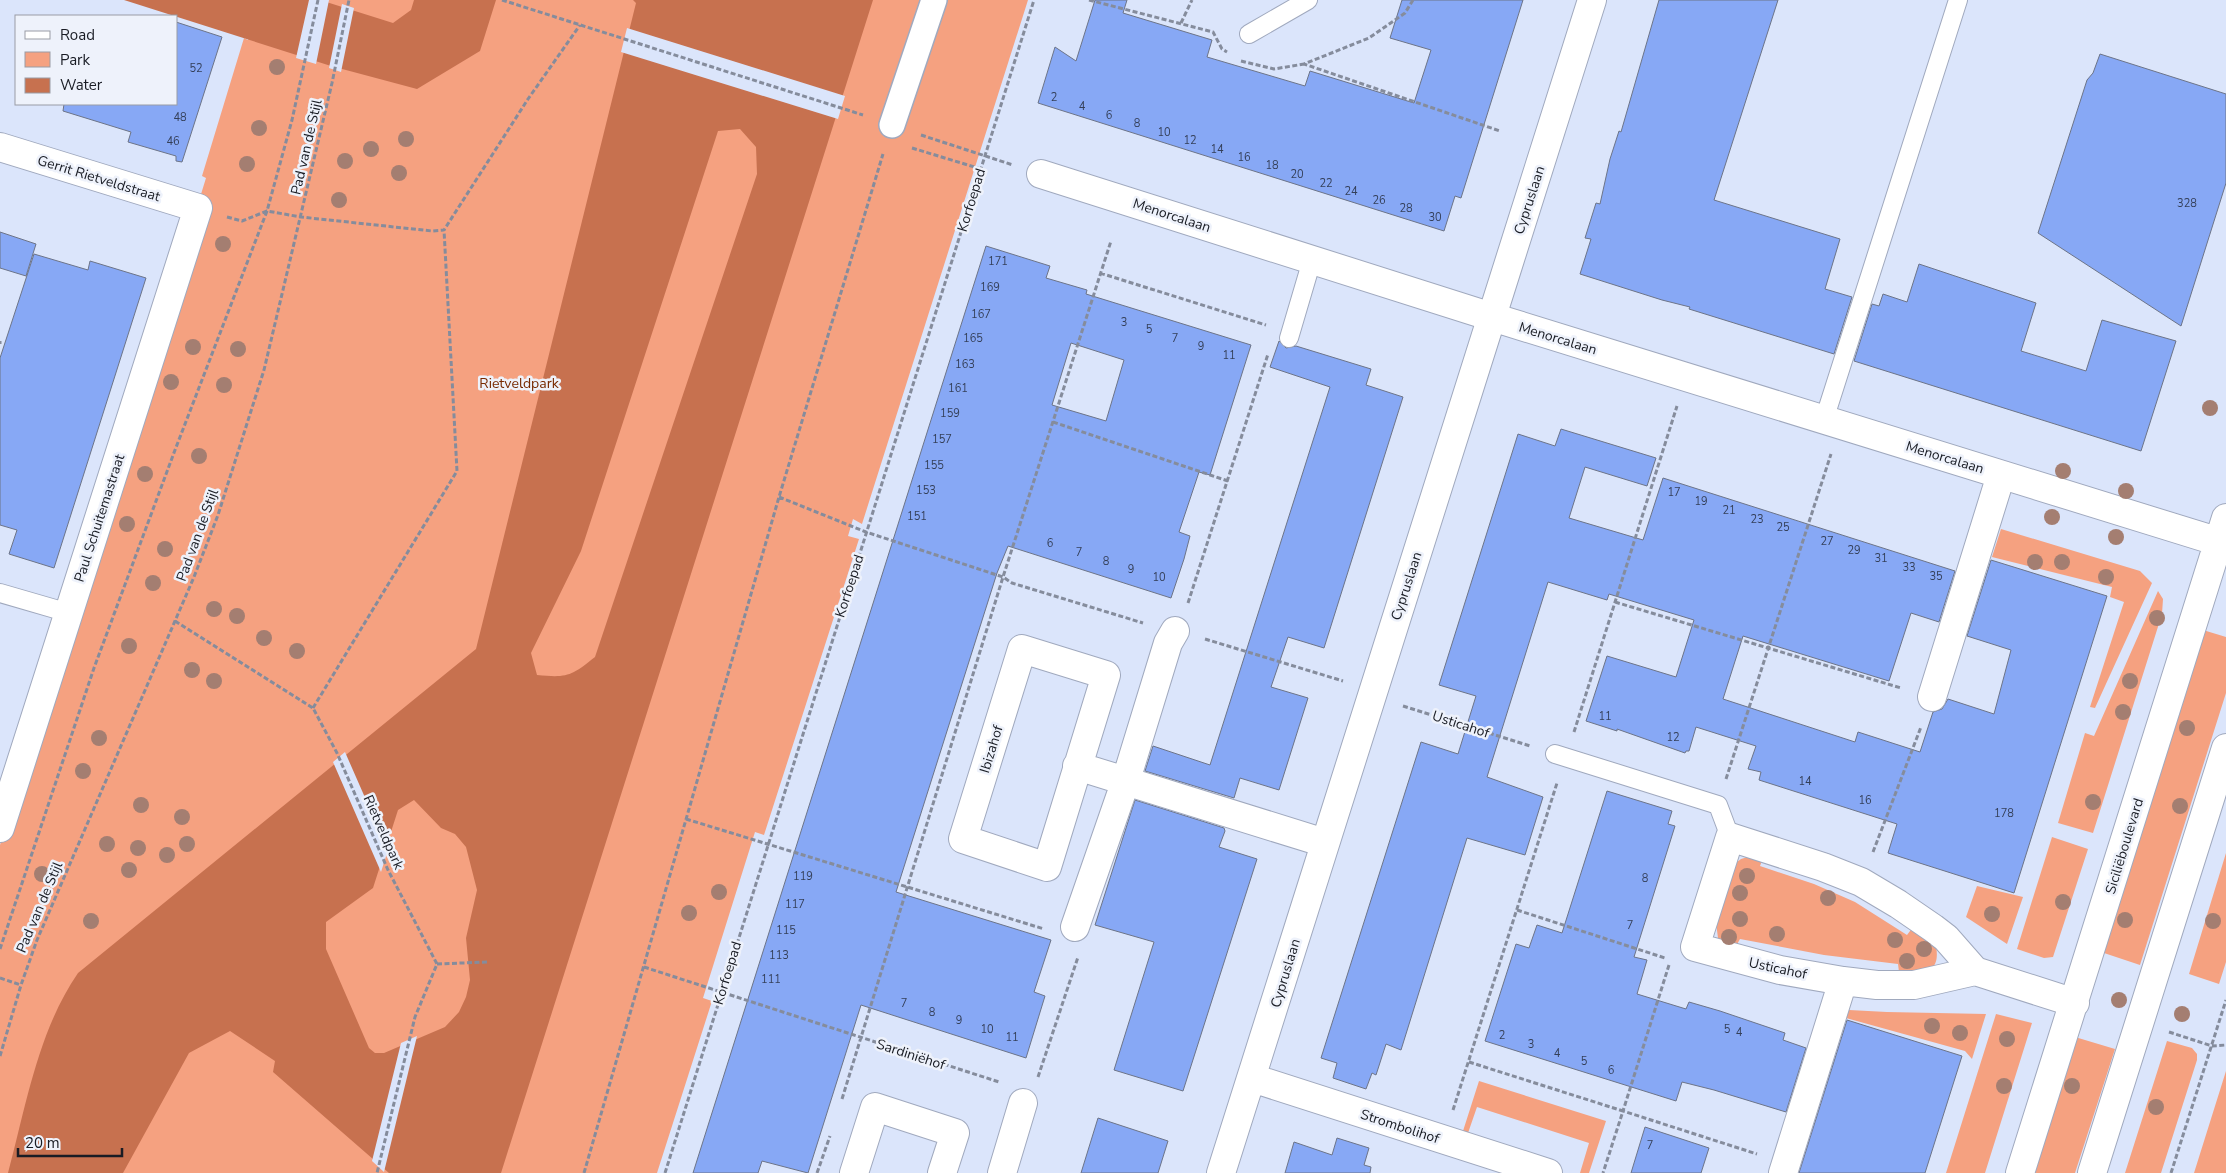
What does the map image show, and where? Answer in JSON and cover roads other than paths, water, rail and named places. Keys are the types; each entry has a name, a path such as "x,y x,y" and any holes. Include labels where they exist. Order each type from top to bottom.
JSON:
{"street":[{"path":"890,132 934,0"},
{"name":"Cypruslaan","path":"1221,1173 1592,0"},
{"name":"Gerrit Rietveldstraat","path":"0,147 198,208"},
{"name":"Menorcalaan","path":"1041,174 1492,318 2001,475 2224,534"},
{"name":"Paul Schuitemastraat","path":"0,828 198,208"},
{"path":"1932,698 2001,475"},
{"name":"Siciliëboulevard","path":"2020,1173 2224,534"},
{"path":"1075,927 1126,780 1168,643 1175,631"},
{"name":"Ibizahof","path":"1022,649 1106,675 1077,766 1047,867 963,839 1022,649"},
{"path":"2092,1173 2226,748"},
{"path":"1077,766 1325,843"},
{"path":"1730,837 1824,867 1861,882 1892,900 1946,938 1975,971 2075,1003"},
{"name":"Usticahof","path":"1730,837 1695,947 1752,964 1843,981 1877,985 1914,985 1975,971"},
{"path":"1784,1168 1843,981"},
{"name":"Strombolihof","path":"1252,1078 1548,1173"},
{"path":"1002,1173 1023,1102"},
{"path":"854,1173 875,1107 955,1132 942,1173"}],"lane":[{"path":"1249,34 1308,0"},
{"path":"1832,422 1958,0"},
{"path":"1289,338 1312,260"},
{"path":"0,593 69,613"},
{"path":"1560,755 1718,805 1730,837"}],"water":[{"path":"124,0 320,0 393,23 411,10 414,0 496,0 480,51 417,89 331,66 178,17 178,15 171,15"},
{"path":"633,0 873,0 501,1173 389,1173 273,1072 275,1061 230,1031 189,1053 123,1173 8,1173 43,1044 64,995 78,973 476,649 636,3","holes":["740,129 756,147 757,174 595,657 574,672 563,676 537,675 531,653 581,551 718,131","414,800 441,828 455,834 466,847 477,890 466,938 470,980 466,997 459,1012 445,1027 384,1053 375,1053 369,1048 326,949 326,922 373,888 398,810"]}],"park label":[{"name":"Rietveldpark","path":"519,383"}]}
